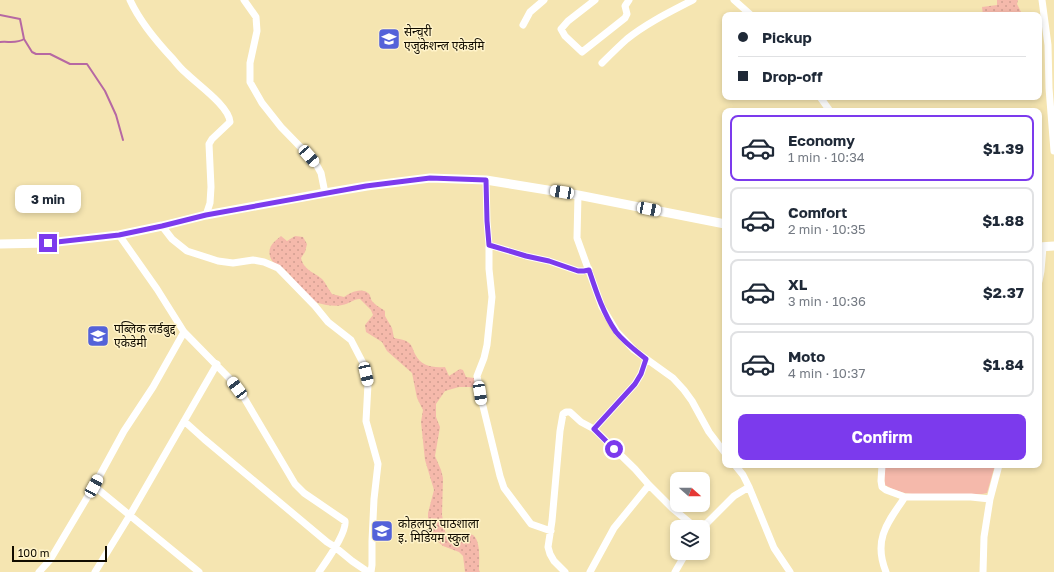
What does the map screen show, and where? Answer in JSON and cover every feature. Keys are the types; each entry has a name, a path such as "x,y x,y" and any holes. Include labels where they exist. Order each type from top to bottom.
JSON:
{"main road":[{"path":"0,244 48,243 119,235 206,215 325,193 430,178 486,180 578,195 722,223"},
{"path":"1042,247 1054,246"}],"street":[{"path":"130,0 140,17 172,58 218,102 230,117 230,122 212,139 209,144 211,187 210,203 206,215"},
{"path":"244,0 256,17 257,31 250,63 250,82 262,103 281,127 315,162 321,173 325,193"},
{"path":"523,26 530,12 544,0"},
{"path":"595,0 561,28 565,36 579,51 582,52 625,18 627,14 625,6 629,0"},
{"path":"602,63 627,39 664,14 693,0"},
{"path":"734,0 748,12"},
{"path":"1042,0 1051,46 1049,88 1054,151"},
{"path":"486,180 489,269 492,297 487,345 477,376 482,402 504,488 531,524 551,531"},
{"path":"578,195 578,238 602,307 617,332 634,350 673,378 684,390 692,401 709,432 722,449"},
{"path":"162,226 172,239 187,251 218,261 233,263 253,260 264,262 278,268 315,306 328,322 351,340 364,365 368,384 366,421 378,464 374,499 372,565 370,572 352,561 327,542 184,421"},
{"path":"119,235 157,289 184,332 217,364 243,396 295,484 304,493 345,521 344,529 320,572"},
{"path":"489,245 549,261 578,271 589,270"},
{"path":"39,572 50,560 94,486 124,431 153,386 184,332"},
{"path":"594,429 635,384 641,374 646,359"},
{"path":"94,572 130,515 217,364"},
{"path":"564,572 554,561 548,547 551,531 560,431 564,414 566,412 570,412 581,422 594,429 635,469 648,485 687,520"},
{"path":"737,468 749,487 774,548 790,572"},
{"path":"882,468 882,487 905,497 971,497 990,499"},
{"path":"983,572 984,537 990,499 998,468"},
{"path":"590,572 614,528 648,485"},
{"path":"94,486 199,572"},
{"path":"710,520 734,496 749,487"},
{"path":"886,572 881,557 881,540 886,526 905,497"},
{"path":"675,572 682,560"}],"shaded area":[{"path":"997,0 1018,0 1017,4 1021,12 983,12 982,7 997,5"},
{"path":"281,236 287,241 295,236 303,237 307,244 305,252 301,258 302,262 307,269 323,280 332,294 344,297 355,291 365,291 369,294 371,300 385,311 385,316 392,328 394,338 404,340 410,344 417,358 424,364 436,367 445,367 449,376 460,369 463,370 466,377 474,378 475,383 472,387 459,387 445,391 436,404 436,417 440,427 435,456 443,478 442,515 446,536 455,539 466,533 473,535 476,538 480,572 465,572 463,556 459,552 443,546 428,531 428,513 434,490 425,460 421,422 423,410 417,398 412,373 387,351 382,342 366,332 365,325 373,315 371,310 360,299 339,306 330,306 318,303 309,298 285,270 272,261 269,251 270,248"},
{"path":"885,468 994,468 987,493 982,494 905,493 885,485"}],"waterway":[{"path":"0,15 20,19 24,39 32,52 36,54 50,54 70,64 87,64 105,91 116,115 123,140"},
{"path":"0,42 15,42 24,39"}],"place":[{"name":"सेन्चुरी एजुकेशन्ल एकेडमि","path":"389,39"},
{"name":"पब्लिक लर्डबुद्द एकेडेमी","path":"98,336"},
{"name":"कोहलपुर पाठशाला इ. मिडियम स्कुल","path":"382,531"}],"route":[{"path":"48,243 119,235 206,215 366,186 430,178 486,180 489,245 549,261 578,271 589,270 602,307 617,332 634,350 646,359 641,374 635,384 594,429 614,449"}]}
